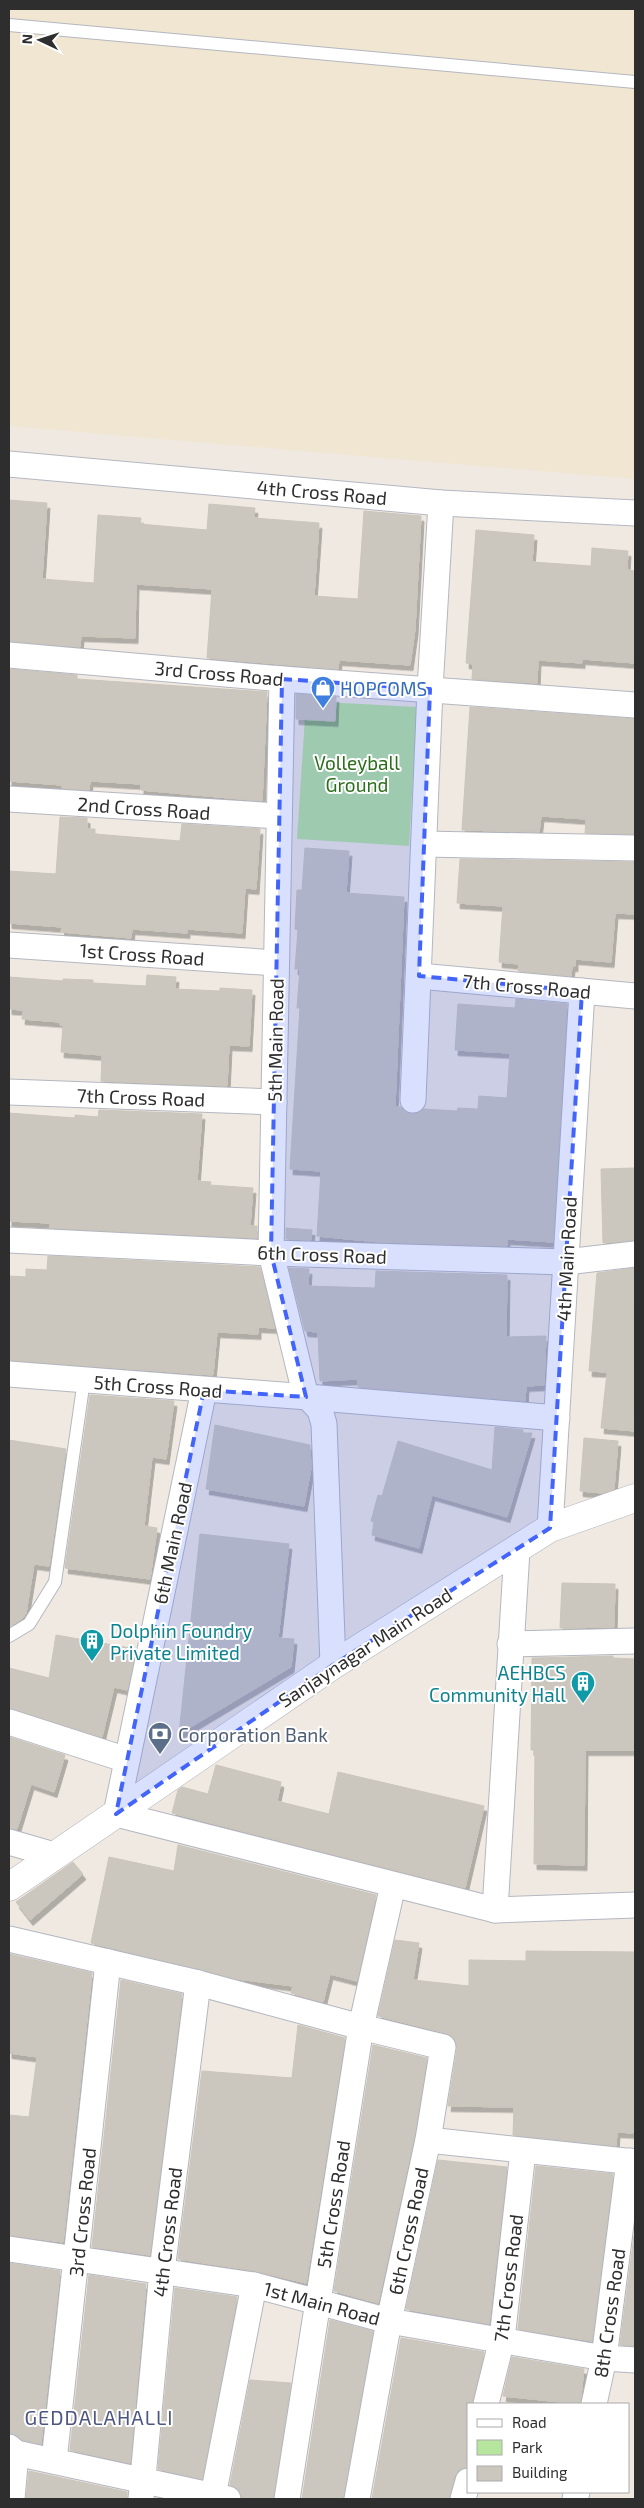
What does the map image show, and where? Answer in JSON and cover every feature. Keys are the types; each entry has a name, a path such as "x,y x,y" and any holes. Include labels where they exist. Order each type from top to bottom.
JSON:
{"street":[{"name":"4th Cross Road","path":"9,464 440,502 635,513"},
{"path":"413,1100 430,689 440,502"},
{"name":"3rd Cross Road","path":"9,655 282,679 635,705"},
{"name":"5th Main Road","path":"282,679 271,1253 314,1403 324,1424 333,1665"},
{"name":"2nd Cross Road","path":"9,799 279,816"},
{"path":"424,844 635,848"},
{"name":"1st Cross Road","path":"9,945 276,963"},
{"name":"7th Cross Road","path":"419,976 635,996"},
{"name":"4th Main Road","path":"550,1528 582,990"},
{"name":"7th Cross Road","path":"9,1092 274,1102"},
{"name":"6th Cross Road","path":"9,1240 271,1253 566,1262 635,1254"},
{"name":"5th Cross Road","path":"9,1374 204,1390 314,1403 557,1418"},
{"name":"6th Main Road","path":"116,1814 204,1390"},
{"name":"Sanjaynagar Main Road","path":"9,1887 333,1665 550,1528 635,1498"},
{"path":"495,1910 516,1550"},
{"path":"510,1644 635,1641"},
{"path":"9,1722 127,1760"},
{"path":"116,1814 495,1910 635,1905"},
{"path":"9,1842 54,1855"},
{"name":"5th Cross Road","path":"287,2499 361,2027 393,1885"},
{"path":"9,1939 198,1983 361,2027"},
{"name":"3rd Cross Road","path":"54,2462 108,1962"},
{"name":"4th Cross Road","path":"142,2490 162,2271 198,1983"},
{"name":"6th Cross Road","path":"357,2499 389,2321 428,2140 443,2047 361,2027"},
{"path":"428,2140 632,2162"},
{"name":"7th Cross Road","path":"486,2403 502,2339 523,2150"},
{"name":"8th Cross Road","path":"594,2403 604,2358 632,2162"},
{"name":"1st Main Road","path":"9,2249 254,2285 389,2321 604,2358 635,2360"},
{"path":"12,2499 12,2450 142,2490 220,2498 254,2285"},
{"path":"463,2499 467,2485"}],"lane":[{"path":"9,25 635,82"},
{"path":"9,1636 29,1624 55,1582 84,1380"}],"highlighted area":[{"path":"282,679 430,689 419,976 582,991 550,1528 333,1665 116,1814 204,1390 306,1397 271,1253"}],"shaded area":[{"path":"9,9 635,9 635,479 9,426"}],"green space":[{"name":"Volleyball Ground","path":"306,701 417,707 409,846 297,839"}],"building":[{"path":"9,500 47,503 42,579 94,583 98,515 141,518 140,524 207,530 209,504 255,508 254,518 319,523 314,596 358,599 364,511 421,516 415,629 410,665 339,660 338,669 207,658 212,589 136,584 135,638 81,636 80,647 9,641"},
{"path":"476,530 534,535 532,562 591,566 592,548 628,551 627,570 635,571 635,663 582,659 582,663 538,660 537,683 472,679 473,664 466,663"},
{"path":"9,669 77,675 77,679 267,692 262,801 141,790 141,784 90,781 89,790 62,788 62,785 9,781"},
{"path":"296,694 336,697 335,721 296,719"},
{"path":"470,707 635,719 635,834 585,833 586,819 541,816 539,832 462,830"},
{"path":"60,817 87,818 87,829 95,829 95,834 180,841 182,824 260,829 256,889 245,888 242,933 187,929 187,933 132,929 131,938 61,932 62,927 9,923 9,871 56,874"},
{"path":"305,848 349,851 346,893 404,897 395,1107 401,1107 412,1114 424,1109 457,1111 458,1108 478,1109 479,1096 507,1098 510,1053 455,1050 458,1004 515,1008 516,999 567,1004 553,1242 507,1239 507,1246 379,1242 317,1236 321,1171 290,1169 300,1008 297,1008 300,969 295,969 298,930 295,929 297,890 302,890"},
{"path":"460,859 635,862 635,914 615,913 611,962 575,959 575,966 572,966 571,976 518,971 519,964 499,962 503,906 457,903"},
{"path":"147,975 176,977 175,989 220,991 220,988 252,990 249,1046 229,1045 227,1086 101,1081 102,1055 61,1052 63,1025 60,1025 60,1022 22,1019 23,1010 9,1009 9,977 63,981 63,979 93,980 93,983 146,986"},
{"path":"99,1110 202,1114 197,1181 211,1182 210,1185 253,1188 250,1226 257,1226 257,1238 50,1228 50,1223 9,1221 9,1113 75,1118 75,1115 98,1117"},
{"path":"635,1168 635,1240 603,1243 601,1169"},
{"path":"286,1228 312,1230 311,1240 286,1239"},
{"path":"48,1256 260,1267 275,1328 258,1327 258,1334 217,1332 213,1375 9,1360 9,1276 26,1277 26,1269 47,1270"},
{"path":"289,1268 309,1269 308,1286 375,1288 376,1271 507,1275 506,1337 546,1336 544,1385 526,1386 525,1401 358,1387 358,1379 320,1381 318,1332 305,1331"},
{"path":"635,1268 633,1383 635,1431 601,1428 607,1372 589,1371 597,1273"},
{"path":"90,1395 174,1401 166,1459 152,1457 144,1526 157,1528 150,1579 65,1568"},
{"path":"215,1425 310,1445 311,1468 304,1506 206,1489"},
{"path":"495,1427 523,1430 523,1433 532,1433 507,1517 432,1495 419,1548 372,1535 374,1522 371,1521 378,1495 382,1496 398,1441 492,1470"},
{"path":"584,1438 618,1441 614,1489 603,1493 580,1491"},
{"path":"9,1440 66,1449 49,1566 34,1564 26,1613 23,1618 9,1627"},
{"path":"200,1534 289,1544 278,1638 294,1639 291,1667 179,1734"},
{"path":"562,1583 615,1584 614,1627 560,1628"},
{"path":"56,1635 136,1649 127,1690 114,1687 102,1737 9,1708 9,1668 49,1678"},
{"name":"AEHBCS Community Hall","path":"613,1656 613,1658 635,1659 635,1750 585,1750 584,1865 534,1864 535,1750 531,1750 532,1658"},
{"path":"9,1737 65,1755 54,1792 31,1784 17,1829 9,1828"},
{"path":"216,1765 281,1782 277,1801 329,1814 338,1772 484,1806 465,1888 172,1813 178,1790 182,1787 208,1794"},
{"path":"178,1845 376,1895 357,1981 330,1974 323,2002 291,1993 293,1986 237,1979 91,1943 109,1857 174,1871"},
{"path":"73,1862 83,1874 30,1920 16,1902"},
{"path":"395,1940 419,1943 413,1980 469,1986 469,1960 526,1961 526,1951 635,1952 635,2110 633,2133 617,2132 616,2146 513,2135 514,2107 448,2106 457,2049 453,2037 446,2033 378,2016"},
{"path":"9,1954 92,1973 63,2242 9,2235 9,2115 29,2117 37,2057 9,2053"},
{"path":"121,1980 182,1994 150,2255 92,2247"},
{"path":"298,2025 345,2038 306,2283 256,2271 178,2259 202,2071 292,2078"},
{"path":"373,2045 427,2058 414,2137 378,2303 334,2291"},
{"path":"438,2160 507,2167 489,2324 406,2309"},
{"path":"536,2166 613,2174 592,2341 518,2329"},
{"path":"635,2236 635,2346 620,2345"},
{"path":"9,2263 60,2271 41,2444 23,2440 9,2433"},
{"path":"89,2275 146,2284 130,2463 70,2450"},
{"path":"175,2288 237,2297 202,2479 158,2469"},
{"path":"330,2320 373,2331 343,2499 302,2499"},
{"path":"401,2338 484,2352 472,2403 467,2403 467,2467 458,2470 454,2477 449,2499 372,2499"},
{"path":"512,2357 584,2369 580,2403 503,2396"},
{"path":"250,2380 291,2383 273,2499 242,2498 238,2489 230,2485"},
{"path":"29,2471 127,2492 127,2499 26,2499"}],"place":[{"name":"HOPCOMS","path":"323,709"},
{"name":"Dolphin Foundry Private Limited","path":"92,1662"},
{"name":"AEHBCS Community Hall","path":"583,1704"},
{"name":"Corporation Bank","path":"160,1755"}],"district":[{"name":"GEDDALAHALLI","path":"99,2417"}]}
